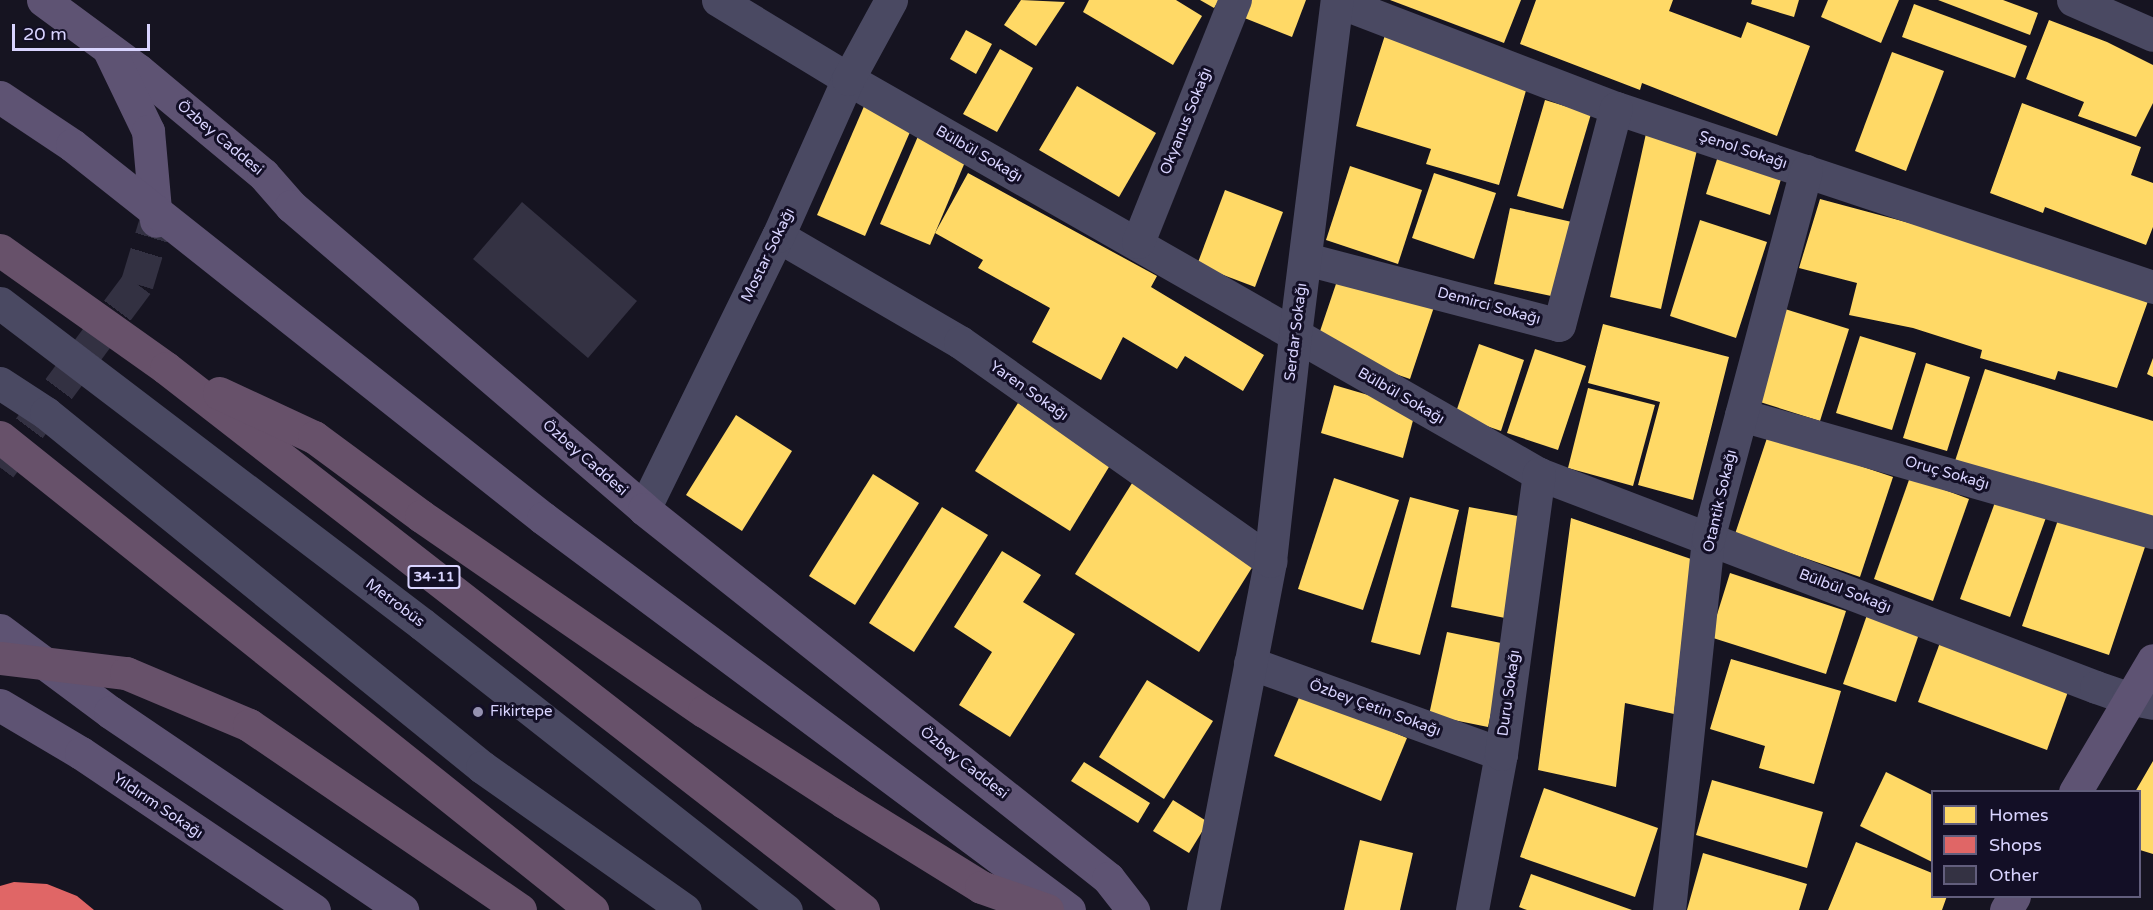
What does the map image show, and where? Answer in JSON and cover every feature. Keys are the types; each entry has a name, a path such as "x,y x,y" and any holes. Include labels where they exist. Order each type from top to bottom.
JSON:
{"highway":[{"name":"34-11","path":"0,250 166,368 863,910"},
{"path":"166,368 314,437 421,516 704,711 834,796 981,887 1047,910"},
{"path":"0,437 591,910"},
{"path":"0,658 126,673 249,724 520,910"}],"main road":[{"name":"Özbey Caddesi","path":"43,0 107,47 263,174 291,206 644,509 1108,878 1133,910"},
{"path":"107,47 148,131 156,221"},
{"path":"0,97 72,145 543,518 1070,910"},
{"path":"0,630 110,712 402,910"},
{"path":"2076,790 2141,700 2153,660"},
{"name":"Yıldırım Sokağı","path":"0,705 81,753 314,910"}],"street":[{"name":"Bülbül Sokağı","path":"718,0 849,79 1138,242 1294,335 1539,474 2141,700"},
{"name":"Mostar Sokağı","path":"644,509 778,236 849,79 891,0"},
{"name":"Okyanus Sokağı","path":"1138,242 1235,0"},
{"path":"2073,0 2153,35"},
{"name":"Şenol Sokağı","path":"1337,1 1616,108 2153,287"},
{"name":"Serdar Sokağı","path":"1203,910 1270,561 1294,335 1306,259 1337,1"},
{"name":"Demirci Sokağı","path":"1306,259 1559,325 1616,108"},
{"name":"Otantik Sokağı","path":"1669,910 1708,538 1806,171"},
{"name":"Yaren Sokağı","path":"778,236 960,342 1270,561"},
{"name":"Metrobüs","path":"0,303 422,624 786,910"},
{"path":"0,383 46,413 482,767 685,910"},
{"name":"Oruç Sokağı","path":"1741,415 2153,532"},
{"name":"Duru Sokağı","path":"1472,910 1501,754 1539,474"},
{"name":"Özbey Çetin Sokağı","path":"1250,663 1501,754"}],"building: Homes":[{"path":"1021,0 1065,2 1036,46 1004,25"},
{"path":"1089,0 1176,0 1202,16 1173,65 1083,12"},
{"path":"1200,0 1219,0 1214,8"},
{"path":"1248,0 1306,0 1292,37 1242,17"},
{"path":"1390,0 1521,0 1504,43"},
{"path":"1536,0 1673,0 1669,11 1741,38 1747,22 1810,46 1777,136 1642,83 1640,90 1520,44"},
{"path":"1752,0 1799,0 1794,17 1751,4"},
{"path":"1828,0 1899,0 1881,43 1821,17"},
{"path":"1938,0 2003,0 2038,13 2030,35"},
{"path":"1914,4 2027,46 2015,78 1902,37"},
{"path":"2049,20 2107,42 2153,65 2153,103 2136,137 2078,116 2084,102 2026,79"},
{"path":"966,30 992,44 976,74 950,59"},
{"path":"1385,35 1529,80 1499,185 1426,164 1431,149 1356,126"},
{"path":"1000,49 1033,68 997,132 963,114"},
{"path":"1892,52 1944,71 1906,171 1855,151"},
{"path":"1077,86 1156,133 1119,197 1039,150"},
{"path":"1545,100 1591,114 1563,209 1517,196"},
{"path":"2022,103 2141,147 2131,175 2153,183 2153,227 2146,245 2045,207 2043,213 1990,193"},
{"path":"865,104 913,125 865,236 817,215"},
{"path":"1647,129 1699,141 1661,309 1610,297"},
{"path":"919,134 968,155 930,245 880,224"},
{"path":"1718,156 1782,176 1770,215 1706,194"},
{"path":"1350,166 1422,190 1398,264 1326,240"},
{"path":"968,173 1157,276 1151,287 1264,355 1243,391 1185,356 1177,369 1123,337 1101,380 1032,342 1050,308 978,268 983,260 935,233"},
{"path":"1434,173 1496,193 1474,259 1412,238"},
{"path":"1225,190 1283,212 1255,287 1197,265"},
{"path":"1820,199 1943,232 2148,301 2117,388 2058,371 2055,380 1980,358 1982,350 1913,328 1849,315 1857,283 1799,268"},
{"path":"1510,208 1572,222 1556,297 1494,284"},
{"path":"1700,220 1767,242 1736,338 1670,316"},
{"path":"1339,275 1434,307 1410,379 1315,346"},
{"path":"1785,309 1849,329 1820,421 1757,401"},
{"path":"1603,324 1729,357 1693,500 1638,485 1660,402 1588,383"},
{"path":"1860,336 1916,353 1892,430 1836,413"},
{"path":"1479,344 1524,360 1501,431 1455,415"},
{"path":"1535,349 1586,366 1558,450 1507,433"},
{"path":"2153,358 2153,377 2147,374"},
{"path":"1926,363 1970,377 1947,451 1903,438"},
{"path":"1985,369 2153,421 2153,523 1955,461"},
{"path":"1334,385 1416,409 1403,458 1321,433"},
{"path":"1588,388 1655,405 1633,486 1568,468"},
{"path":"1018,403 1112,462 1070,531 975,471"},
{"path":"736,415 792,451 742,531 686,495"},
{"path":"1768,435 1893,477 1860,577 1735,534"},
{"path":"873,474 919,503 855,605 809,576"},
{"path":"1910,477 1969,499 1933,601 1874,579"},
{"path":"1334,478 1399,500 1363,610 1298,589"},
{"path":"1134,480 1258,558 1199,652 1075,574"},
{"path":"1998,494 2048,512 2010,617 1960,599"},
{"path":"1410,497 1459,510 1420,655 1371,642"},
{"path":"942,507 988,535 914,652 869,623"},
{"path":"1469,507 1523,517 1505,618 1451,607"},
{"path":"2060,514 2146,544 2109,655 2022,626"},
{"path":"1571,518 1691,559 1674,714 1625,703 1616,787 1538,770"},
{"path":"1002,551 1041,575 1023,602 1075,634 1010,737 959,705 992,652 954,627"},
{"path":"1730,573 1846,611 1826,674 1710,637"},
{"path":"1868,612 1920,631 1896,702 1843,684"},
{"path":"1447,632 1506,644 1488,727 1429,715"},
{"path":"1941,640 2069,689 2047,750 1918,702"},
{"path":"1731,659 1841,691 1814,784 1759,768 1765,746 1710,729"},
{"path":"1147,680 1213,721 1164,799 1099,757"},
{"path":"1301,693 1407,738 1381,801 1274,756"},
{"path":"2153,761 2153,854 2141,850 2141,790 2136,790"},
{"path":"1084,762 1150,803 1138,823 1071,781"},
{"path":"1886,772 1931,794 1931,862 1860,826"},
{"path":"1712,780 1823,812 1807,868 1696,835"},
{"path":"1544,788 1658,828 1635,897 1520,857"},
{"path":"1173,800 1208,822 1189,853 1153,831"},
{"path":"1360,840 1413,853 1400,910 1344,910"},
{"path":"1856,842 1931,873 1931,898 1946,898 1942,910 1828,910"},
{"path":"1703,853 1807,884 1799,910 1687,910"},
{"path":"1531,874 1632,910 1527,910 1519,907"}],"building: Shops":[{"path":"14,882 47,884 77,896 94,910 0,910 0,886"}],"building: Other":[{"path":"522,202 637,301 588,358 473,259"}],"tunnel":[{"path":"0,467 137,284 156,221"}],"place":[{"name":"Fikirtepe","path":"478,712"}]}
